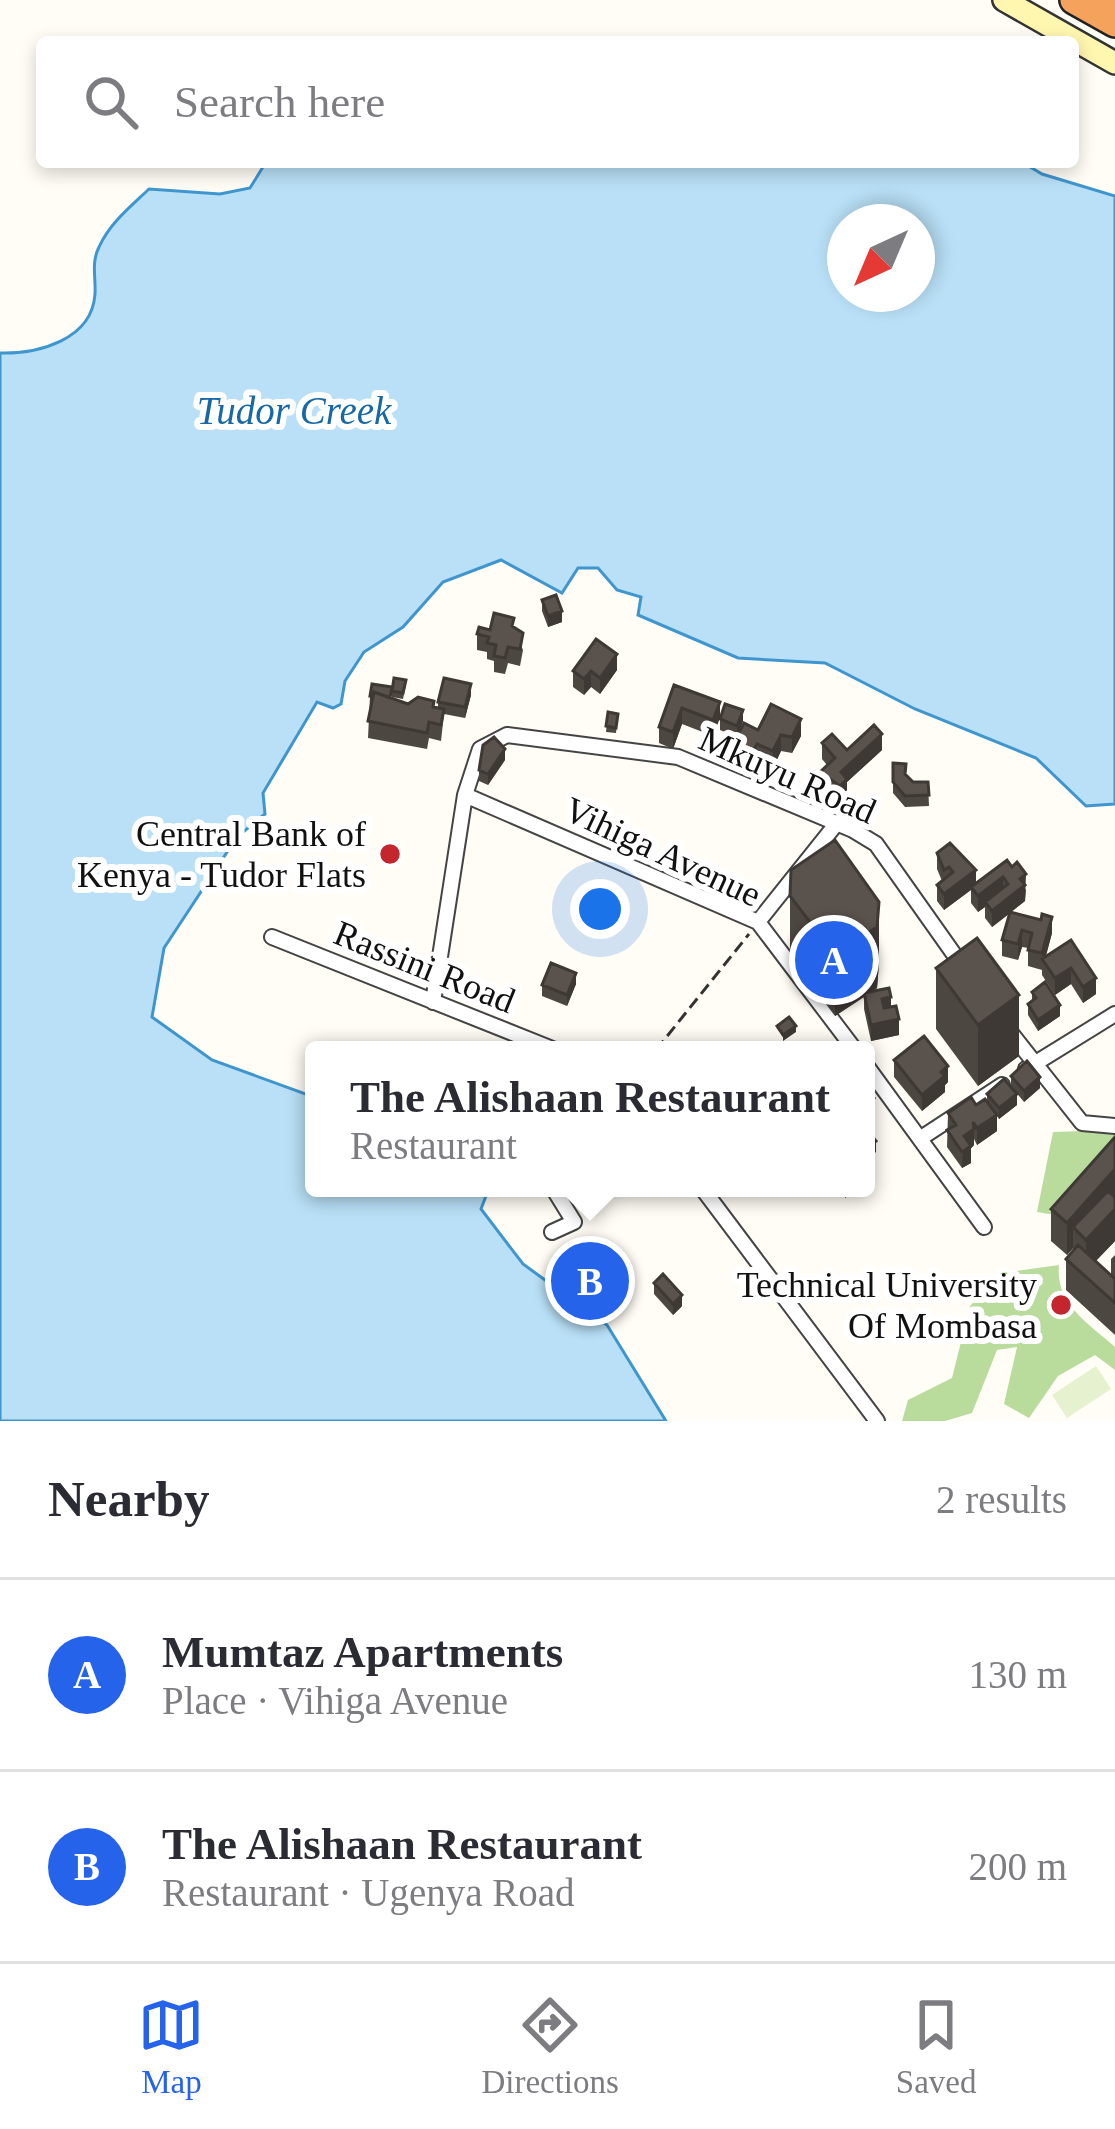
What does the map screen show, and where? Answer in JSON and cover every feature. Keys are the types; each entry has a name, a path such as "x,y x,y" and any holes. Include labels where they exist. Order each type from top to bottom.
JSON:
{"highway":[{"path":"1074,0 1115,23"}],"main road":[{"path":"1004,0 1067,36"},
{"path":"1079,43 1115,63"}],"street":[{"name":"Mkuyu Road","path":"465,795 480,749 507,735 678,757 876,844 969,976"},
{"name":"Vihiga Avenue","path":"465,795 758,922 848,1041"},
{"path":"433,1002 465,795"},
{"path":"758,922 837,823"},
{"name":"Rassini Road","path":"272,937 532,1041"},
{"path":"995,1011 1082,1123 1115,1126"},
{"path":"921,1138 1115,1014"},
{"path":"875,1077 984,1227"},
{"path":"552,1232 574,1222 559,1197"},
{"path":"709,1197 877,1421"}],"path":[{"path":"663,1041 758,922"}],"green space":[{"path":"1115,1130 1115,1161 1062,1216 1037,1212 1053,1132"},
{"path":"1059,1265 1068,1302 1115,1347 1115,1370 1095,1355 1058,1376 1029,1418 1004,1404 1017,1347 997,1350 972,1413 945,1421 902,1421 908,1400 952,1378 970,1306 1001,1273"},
{"path":"1096,1366 1111,1389 1067,1418 1052,1395"}],"water":[{"name":"Tudor Creek","path":"262,168 1032,168 1115,196 1115,804 1086,806 1036,758 915,709 825,663 738,658 638,615 641,597 617,590 598,568 578,568 562,593 501,560 443,582 403,627 364,652 345,681 341,704 333,708 317,702 263,793 265,814 237,837 164,948 152,1017 212,1060 305,1094 305,1197 486,1197 481,1209 523,1264 607,1325 666,1421 0,1421 0,353 46,347 84,323 92,310 99,247 149,189 220,194 250,188"}],"building":[{"path":"556,595 562,611 548,616 542,600"},
{"path":"494,613 514,618 512,626 523,633 520,649 508,647 505,658 494,656 496,645 477,634 479,627 490,630"},
{"path":"596,639 617,654 600,678 591,671 584,679 573,671"},
{"path":"394,678 406,680 403,693 392,691"},
{"path":"444,678 471,684 465,707 438,702"},
{"path":"372,684 392,687 390,698 374,692 370,696"},
{"path":"674,685 720,702 713,720 682,708 673,732 659,727"},
{"path":"374,692 408,704 418,697 434,701 433,707 444,709 441,725 429,722 427,733 368,721"},
{"path":"725,704 743,710 737,726 720,719"},
{"path":"771,704 801,719 792,737 781,735 773,751 757,744 749,758 731,749 744,723 758,730"},
{"path":"608,712 618,714 616,728 606,726"},
{"path":"874,725 882,734 841,772 847,779 840,786 820,772 835,758 822,743 832,734 847,750"},
{"path":"494,737 505,749 488,774 479,770 483,745"},
{"path":"893,763 906,764 905,774 913,782 928,782 929,795 905,796 893,782"},
{"path":"835,840 879,902 877,927 835,955 790,896 791,870"},
{"path":"950,843 976,870 944,894 937,885 953,872 949,867 944,870 937,853"},
{"path":"1007,860 1012,867 1017,862 1026,874 1020,879 1025,885 992,911 985,902 1008,884 1003,877 978,896 971,887"},
{"path":"1010,912 1041,920 1042,914 1052,917 1042,953 1028,950 1032,933 1022,930 1018,944 1002,940"},
{"path":"977,938 1019,995 978,1025 936,968"},
{"path":"1071,940 1096,978 1083,987 1071,968 1055,978 1042,959"},
{"path":"551,963 576,973 567,995 542,985"},
{"path":"1045,982 1060,1005 1038,1020 1028,1004 1036,998 1032,992"},
{"path":"889,988 891,997 882,999 884,1008 896,1006 899,1019 871,1025 864,993"},
{"path":"789,1017 796,1026 783,1035 777,1026"},
{"path":"924,1036 948,1066 941,1072 945,1076 922,1095 894,1060"},
{"path":"1027,1061 1040,1077 1024,1091 1011,1076"},
{"path":"1004,1079 1017,1094 999,1108 987,1094"},
{"path":"971,1097 976,1105 985,1099 997,1115 977,1128 973,1122 974,1129 964,1136 971,1146 962,1152 947,1130 956,1125 948,1113"},
{"path":"1115,1137 1115,1169 1067,1223 1051,1209"},
{"path":"1108,1191 1115,1197 1115,1209 1086,1240 1073,1227"},
{"path":"1078,1245 1115,1279 1115,1303 1066,1259"},
{"path":"663,1274 682,1295 673,1304 654,1283"}],"place":[{"name":"Central Bank of Kenya - Tudor Flats","path":"390,854"},
{"name":"Mumtaz Apartments","path":"834,960"},
{"name":"The Alishaan Restaurant","path":"590,1281"},
{"name":"Technical University Of Mombasa","path":"1061,1305"}]}
